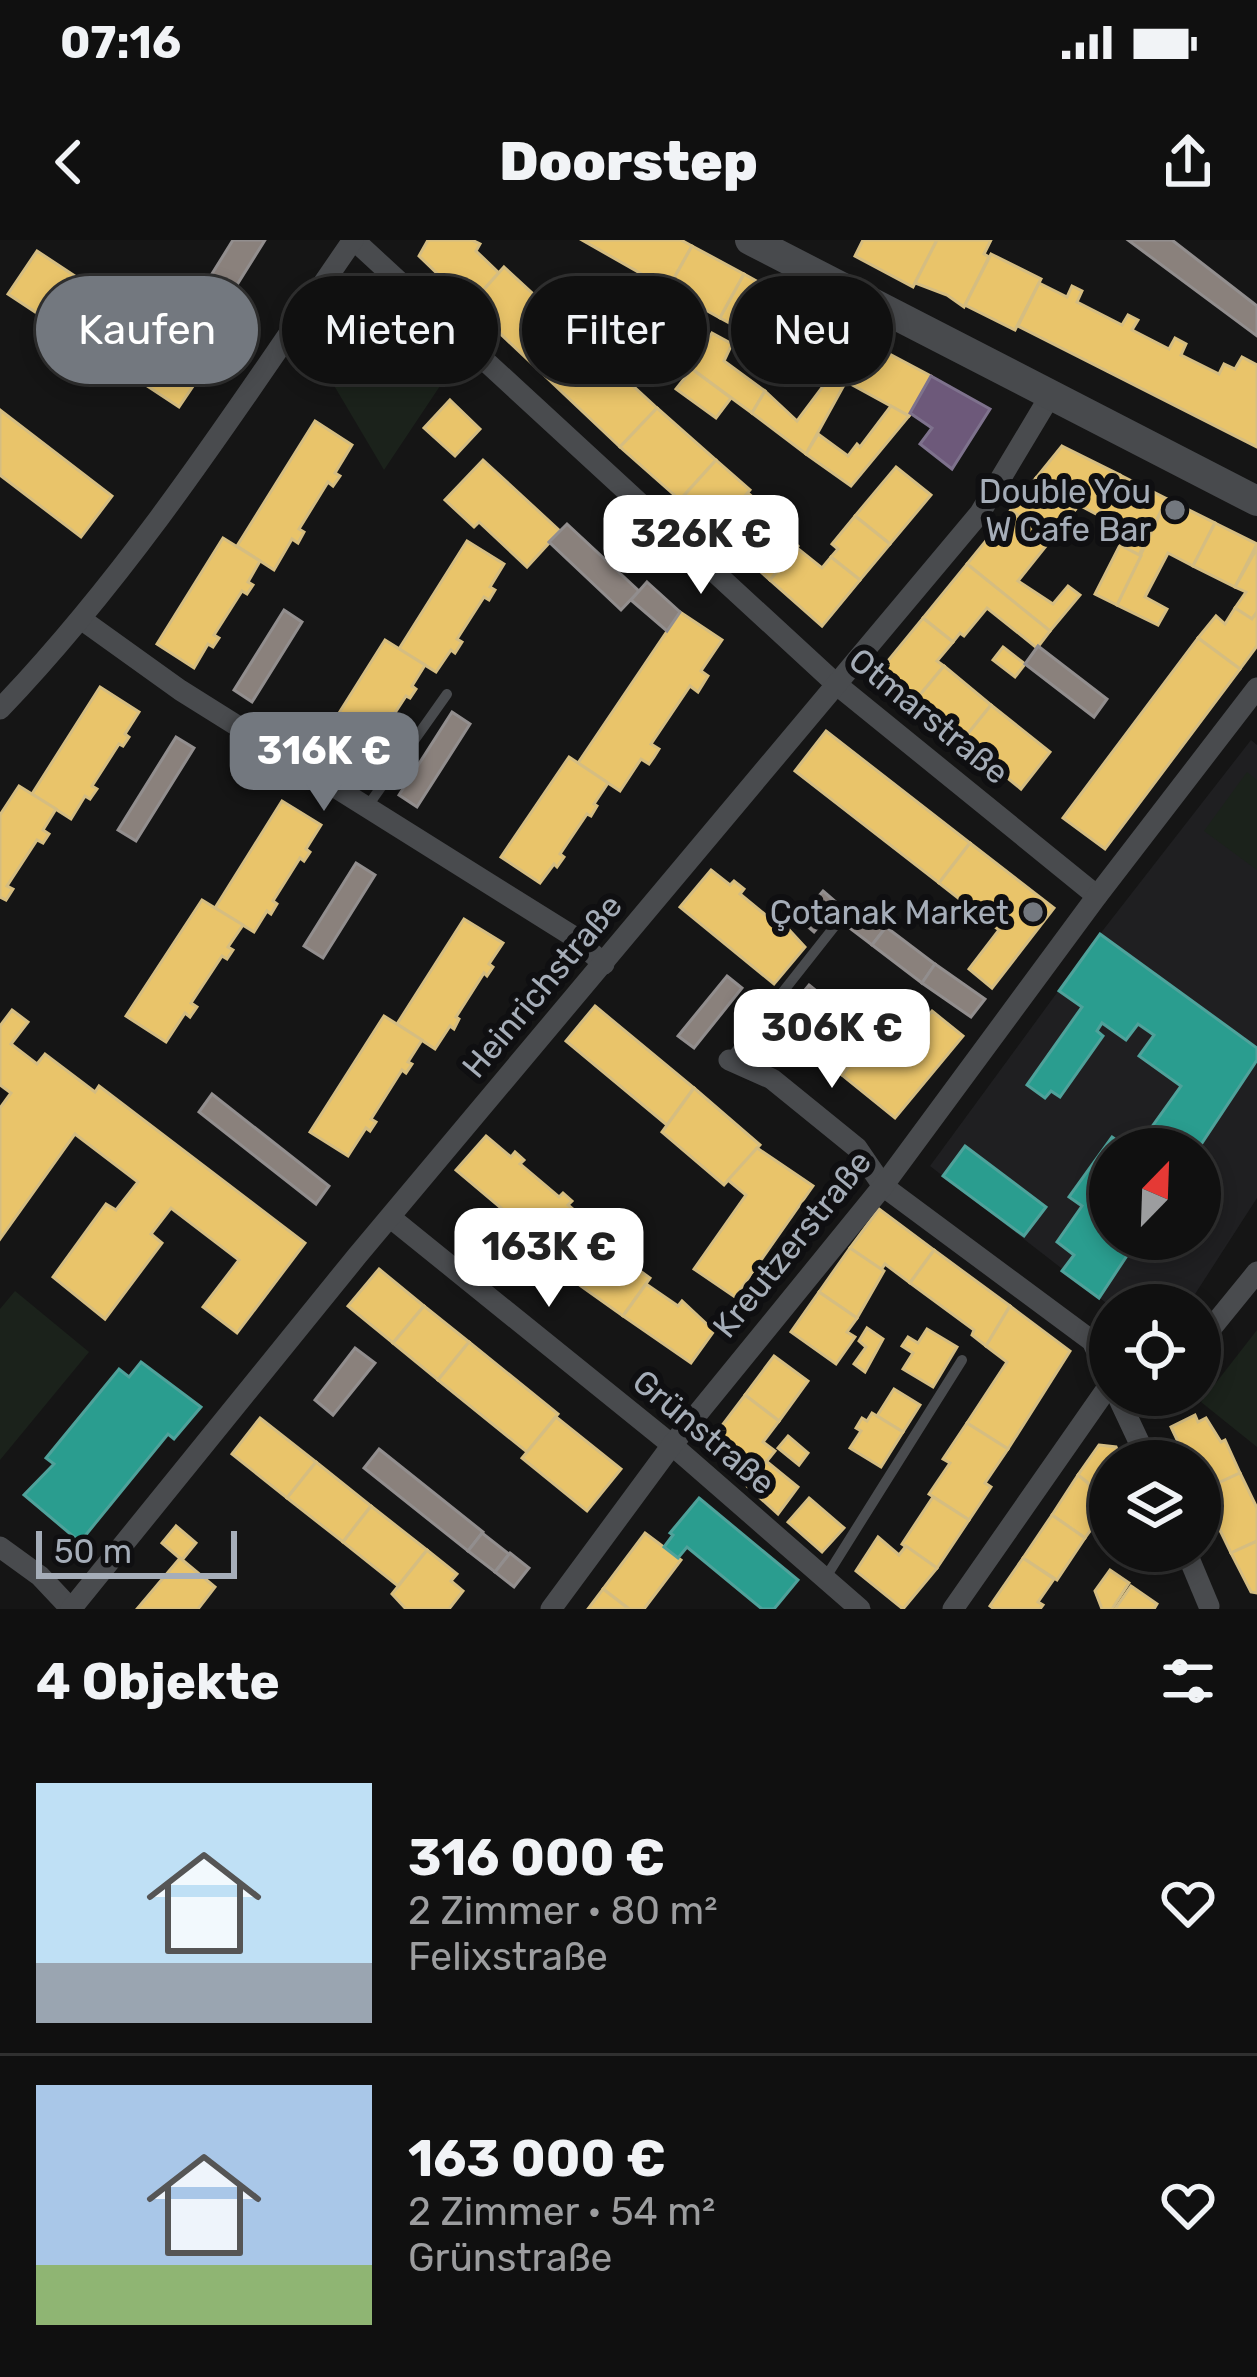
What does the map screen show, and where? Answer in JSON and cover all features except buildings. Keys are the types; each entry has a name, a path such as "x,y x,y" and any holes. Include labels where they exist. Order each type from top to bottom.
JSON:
{"main road":[{"path":"750,240 1257,501"}],"street":[{"path":"0,709 81,619 220,434 354,240"},
{"name":"Otmarstraße","path":"354,240 836,684 1096,896"},
{"name":"Heinrichstraße","path":"71,1609 980,513 1050,396"},
{"path":"81,619 180,690 571,935 604,964"},
{"name":"Kreutzerstraße","path":"551,1609 672,1445 883,1186 1096,896 1257,688"},
{"path":"729,1060 772,1079 856,1148 883,1186 1089,1339"},
{"name":"Grünstraße","path":"392,1218 672,1445 860,1609"},
{"path":"1221,1316 1257,1271"},
{"path":"953,1609 1089,1412"},
{"path":"0,1547 40,1576 71,1609"},
{"path":"1195,1572 1210,1608"}],"lane":[{"path":"367,807 447,694"},
{"path":"729,1060 838,922"},
{"path":"824,1580 962,1360"}],"shaded area":[{"path":"333,384 441,384 384,470"},
{"path":"1251,740 1257,745 1257,1198 1221,1254 1221,1128 1089,1128 1089,1260 1217,1260 1202,1284 1089,1284 1089,1290 930,1166 1100,934"},
{"path":"1247,772 1257,780 1257,870 1204,831"},
{"path":"15,1291 89,1352 0,1460 0,1309"},
{"path":"1257,1330 1257,1447 1218,1416 1221,1376"}],"place":[{"name":"Double You W Cafe Bar","path":"1175,510"},
{"name":"Çotanak Market","path":"1033,912"}]}
